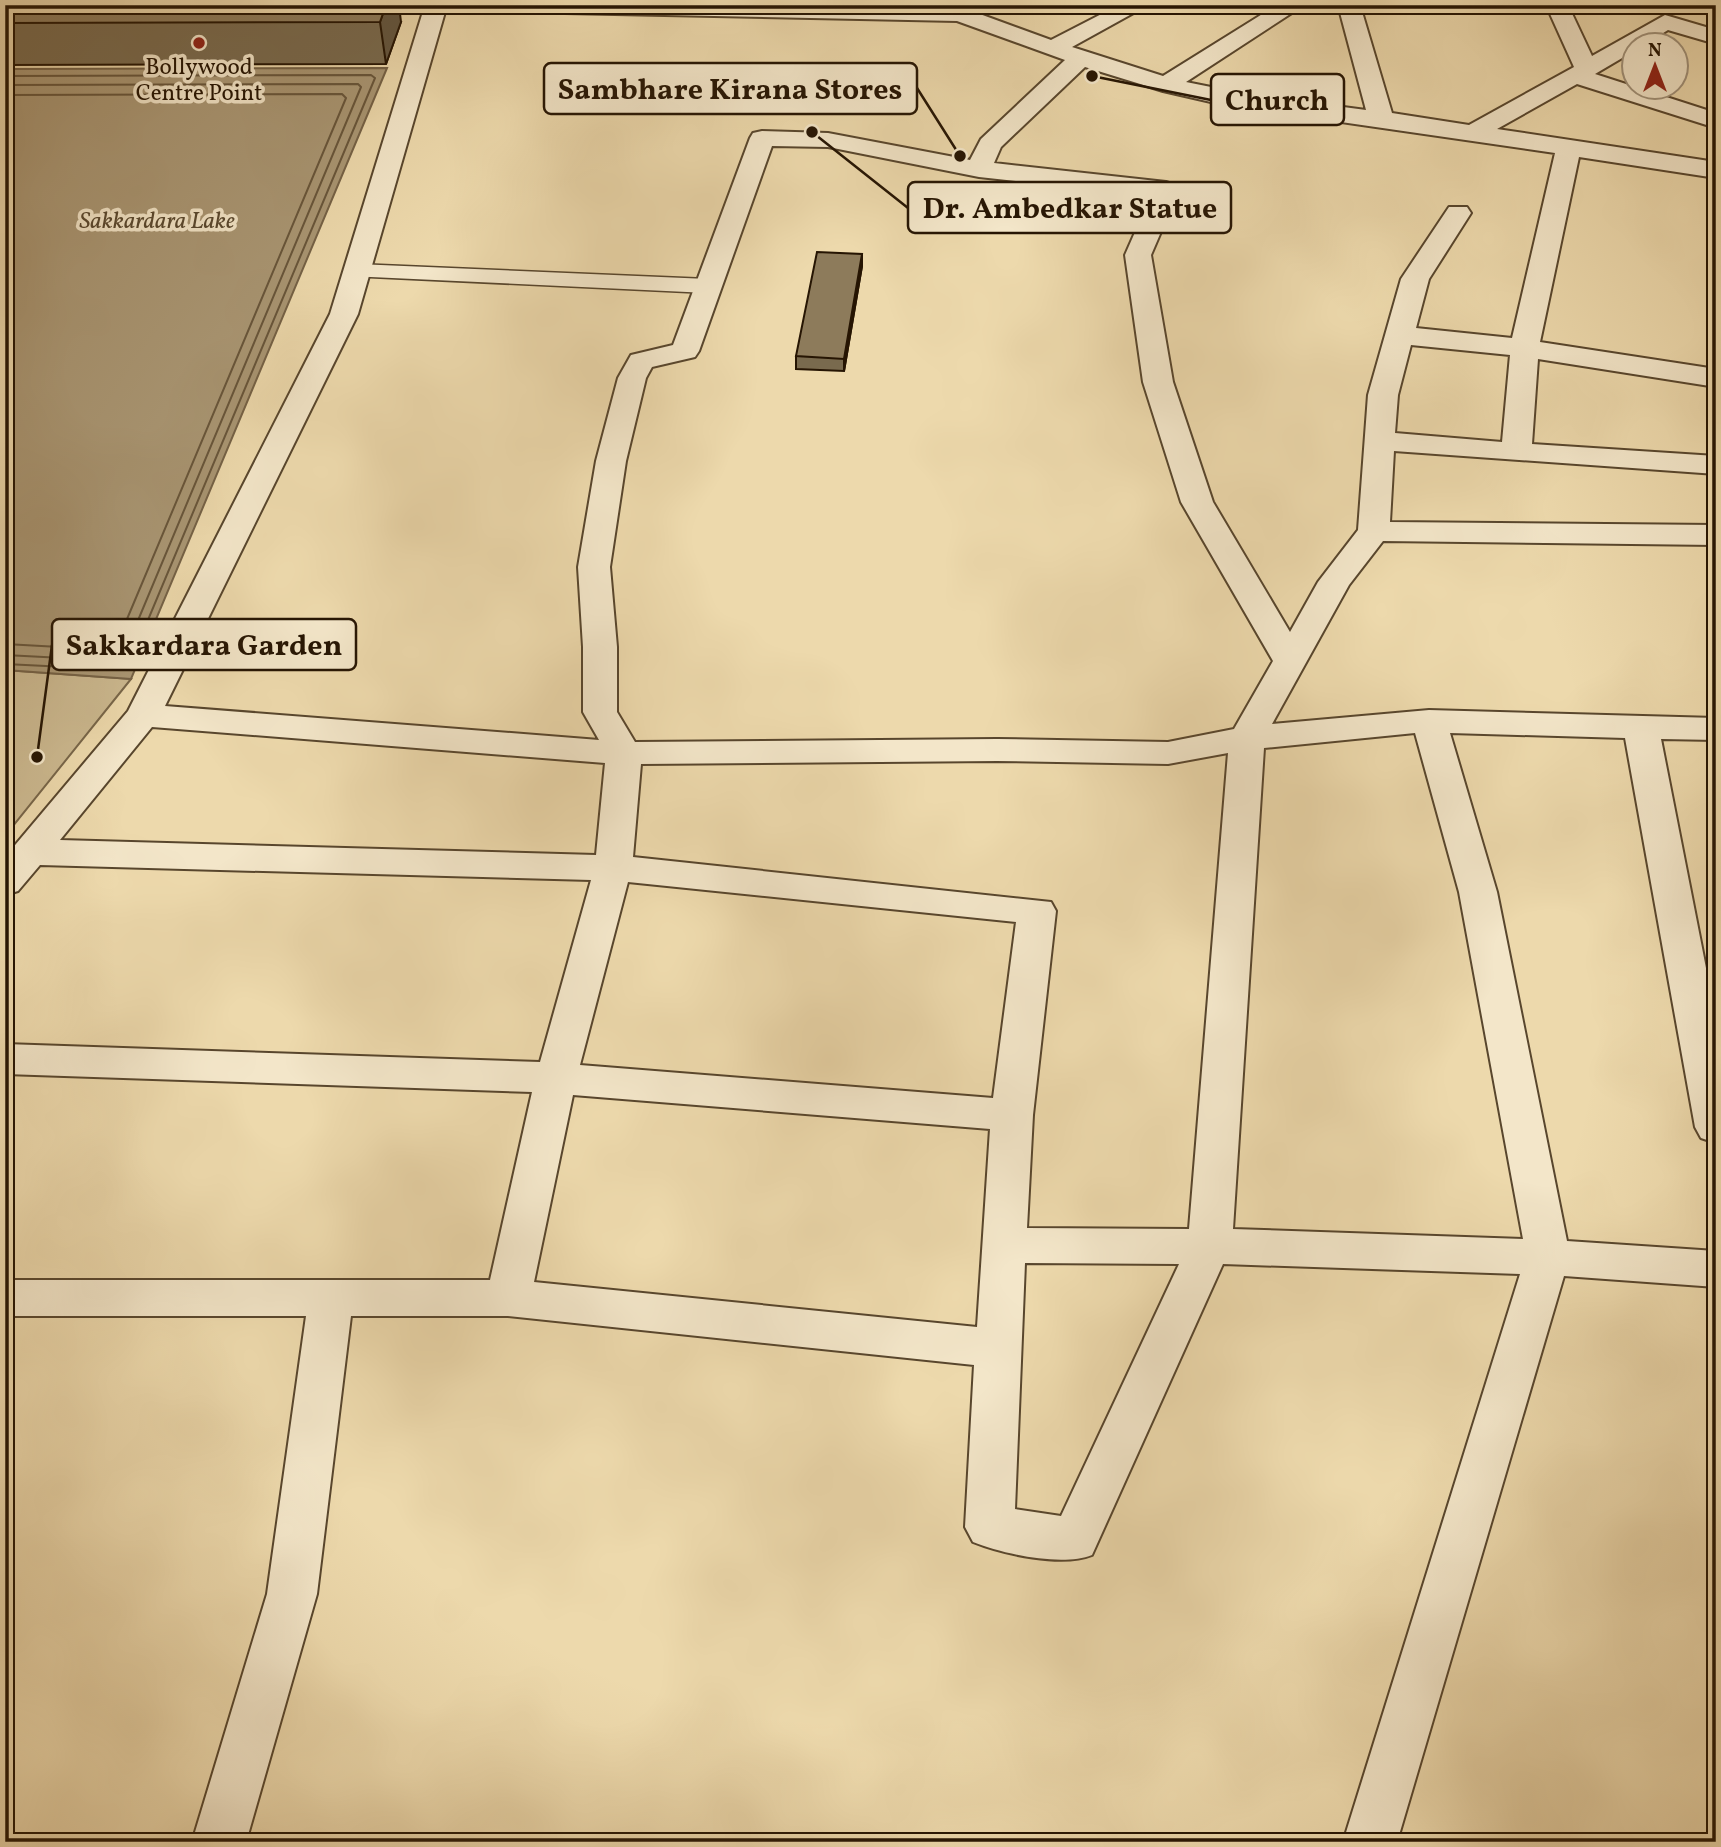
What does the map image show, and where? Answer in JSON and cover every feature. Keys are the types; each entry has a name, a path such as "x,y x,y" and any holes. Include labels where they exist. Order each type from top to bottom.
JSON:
{"street":[{"path":"16,867 143,715 344,314 436,5"},
{"path":"515,5 966,10 1080,59 1167,84 1260,105 1476,131 1716,170"},
{"path":"1053,48 1137,5"},
{"path":"1167,84 1293,5"},
{"path":"1349,5 1381,119"},
{"path":"1557,5 1581,73"},
{"path":"1476,131 1581,73 1692,5"},
{"path":"1665,22 1716,37"},
{"path":"979,169 990,144 1080,59"},
{"path":"1581,73 1716,121"},
{"path":"508,1298 556,1078 613,868 624,752 600,712 600,647 594,567 611,461 636,370 641,361 685,351 762,138 828,140 979,169 1166,190 1138,255 1158,382 1197,502 1290,661"},
{"path":"1516,452 1525,348 1569,146"},
{"path":"16,867 613,868 1037,911 1012,1115 990,1527 1075,1540 1210,1244 1247,738 1334,582 1374,531 1383,396 1415,279 1458,213"},
{"path":"1400,335 1525,348 1716,377"},
{"path":"1380,441 1716,465"},
{"path":"1374,531 1716,535"},
{"path":"143,715 624,752 997,750 1168,753 1247,738 1429,721 1716,729"},
{"path":"1370,1842 1548,1255 1478,892 1429,721"},
{"path":"1641,727 1716,1127"},
{"path":"5,1059 556,1078 1012,1115"},
{"path":"1004,1246 1210,1244 1548,1255 1716,1269"},
{"path":"5,1298 508,1298 998,1348"},
{"path":"219,1842 292,1594 331,1298"}],"lane":[{"path":"357,271 708,286"}],"shaded area":[{"path":"5,670 131,679 5,836"}],"water":[{"name":"Sakkardara Lake","path":"387,68 131,679 5,670 5,69"}],"building":[{"path":"5,5 386,5 380,22 5,23"},
{"path":"817,252 862,254 844,359 796,356"}],"place":[{"name":"Bollywood Centre Point","path":"199,43"},
{"name":"Church","path":"1092,76"},
{"name":"Dr. Ambedkar Statue","path":"812,132"},
{"name":"Sambhare Kirana Stores","path":"960,156"},
{"name":"Sakkardara Garden","path":"37,757"}]}
